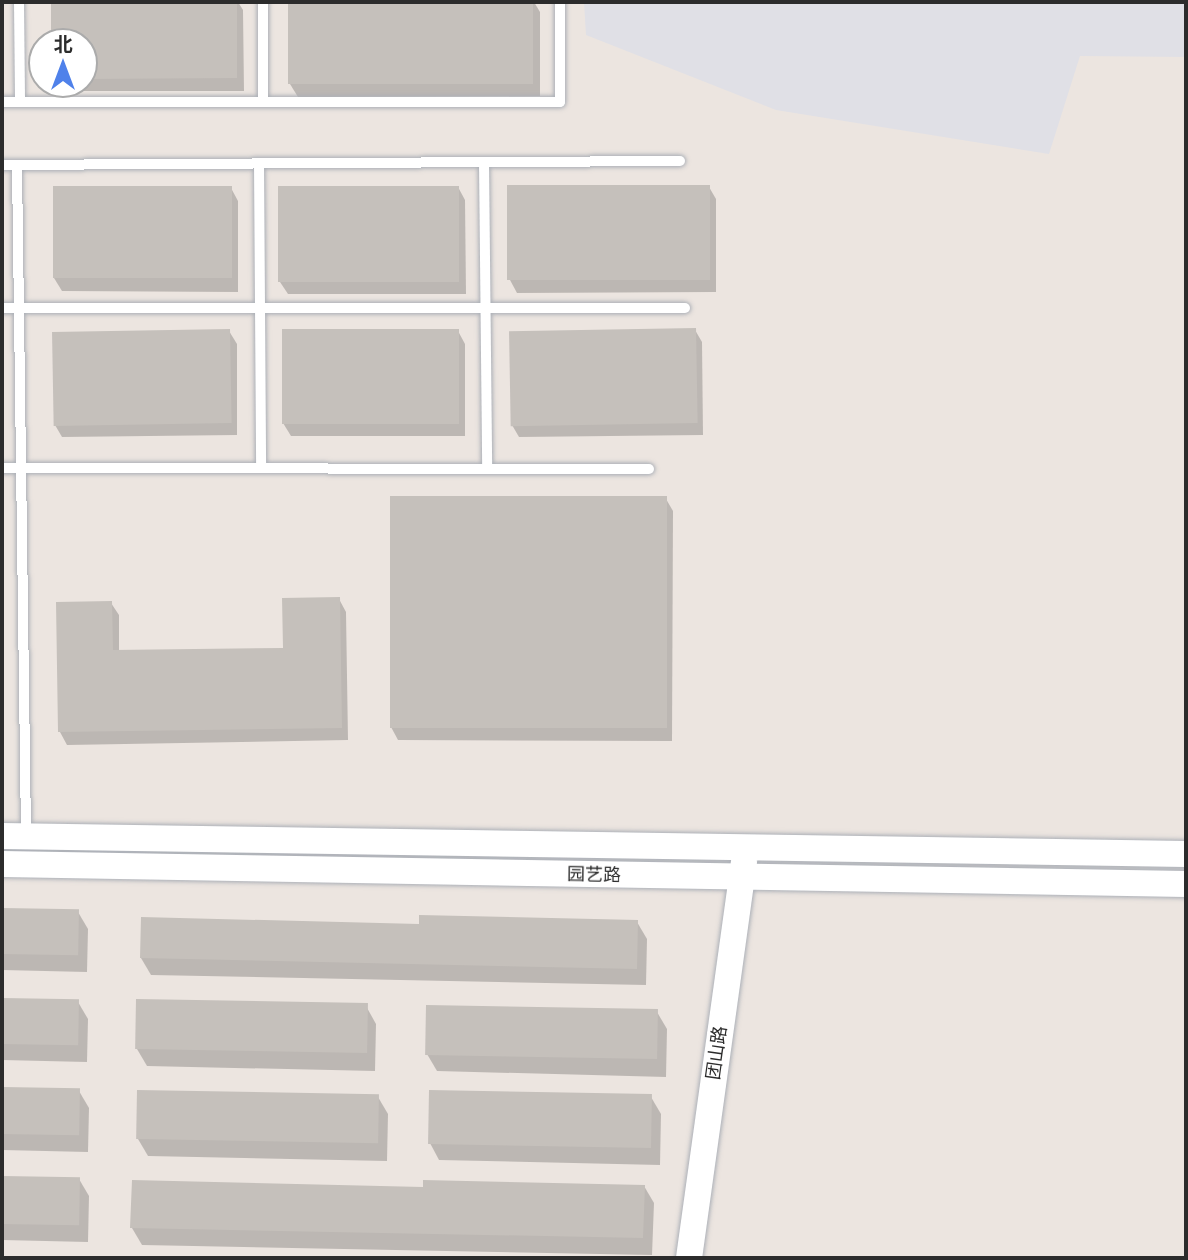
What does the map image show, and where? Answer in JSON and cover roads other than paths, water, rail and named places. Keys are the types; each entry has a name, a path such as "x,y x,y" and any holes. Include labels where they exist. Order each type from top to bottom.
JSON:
{"street":[{"name":"园艺路","path":"14,836 1186,855"},
{"name":"团山路","path":"689,1258 747,848"},
{"name":"园艺路","path":"2,864 1186,884"}],"lane":[{"path":"19,2 20,102"},
{"path":"263,2 263,102"},
{"path":"2,102 561,102 561,2"},
{"path":"2,165 680,161"},
{"path":"484,162 486,468"},
{"path":"259,163 261,468"},
{"path":"14,836 18,468 17,165"},
{"path":"2,308 685,308"},
{"path":"2,468 649,469"}]}
